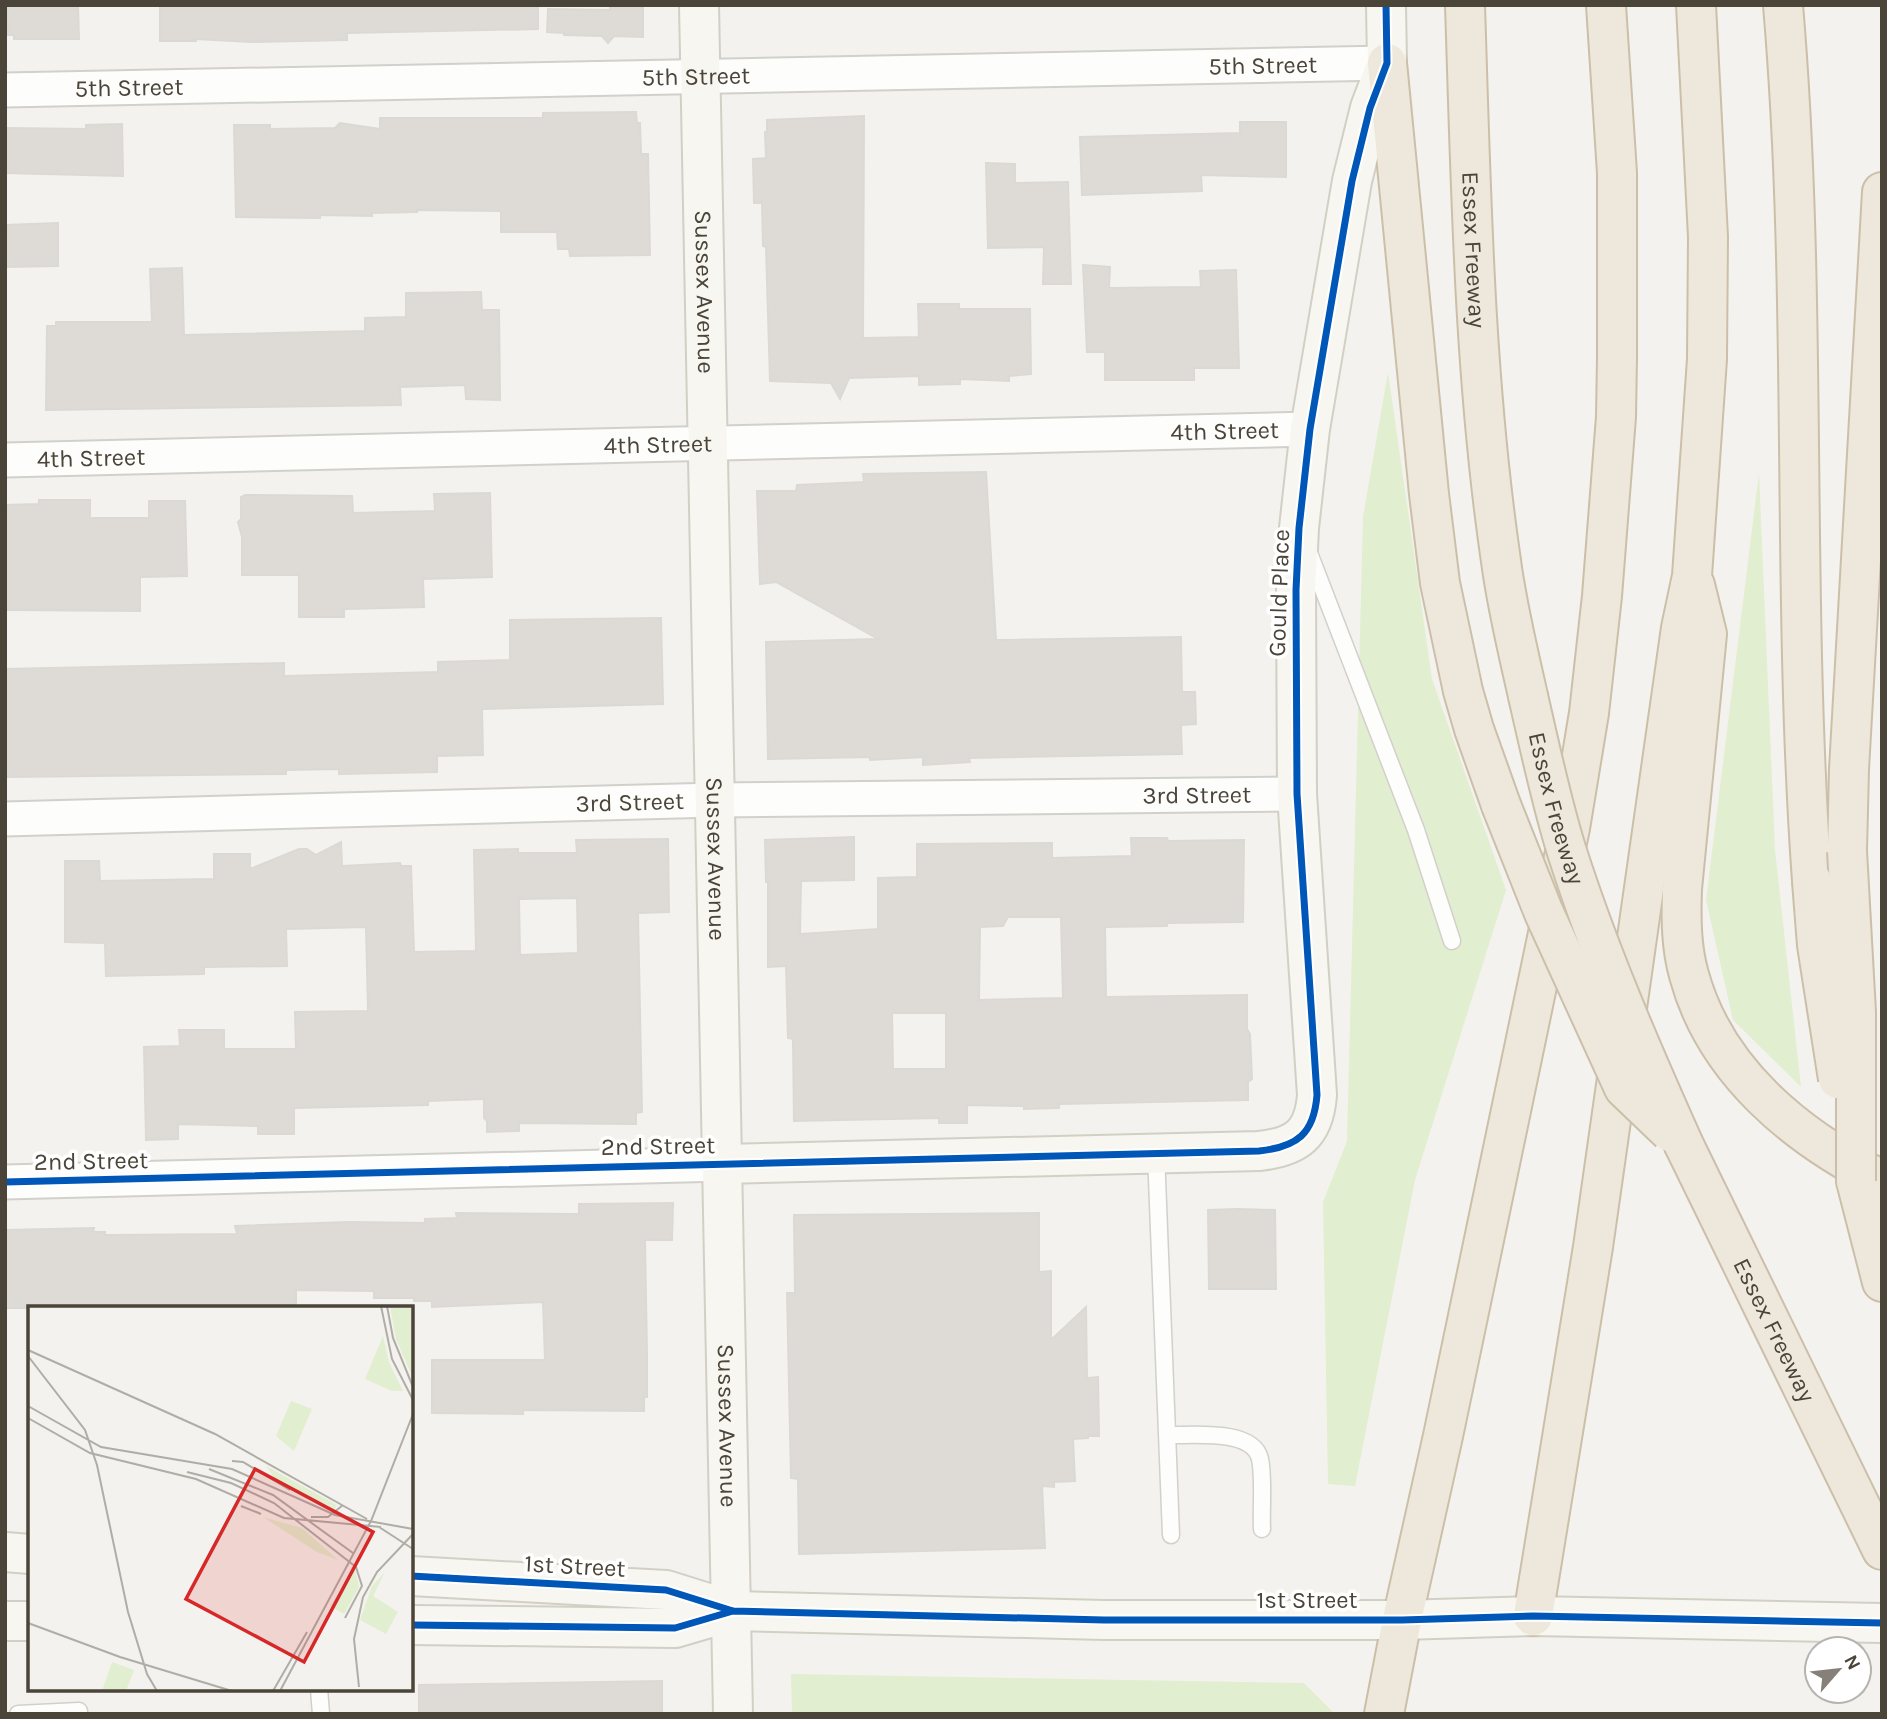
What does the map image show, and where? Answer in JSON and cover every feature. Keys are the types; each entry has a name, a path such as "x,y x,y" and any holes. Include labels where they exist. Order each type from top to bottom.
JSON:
{"highway":[{"name":"Essex Freeway","path":"1465,5 1475,269 1486,433 1501,562 1511,620 1550,792 1585,905 1627,1014 1684,1145 1882,1550"},
{"path":"1384,1714 1570,828 1589,713 1602,596 1616,417 1617,173 1606,5"},
{"path":"1533,1616 1592,1247 1679,642 1692,576 1705,419 1708,297 1706,178 1696,5"},
{"path":"1783,5 1797,228 1801,646 1812,881 1817,945 1869,1180"},
{"path":"1387,63 1440,583 1474,729 1544,913 1625,1088 1684,1145"},
{"path":"1882,193 1849,769 1847,851 1869,1180 1882,1282"},
{"path":"1692,576 1707,634 1682,889 1682,930 1688,973 1705,1019 1748,1081 1802,1132 1869,1180"}],"street":[{"name":"Sussex Avenue","path":"699,5 733,1714"},
{"path":"1386,5 1387,63"},
{"name":"5th Street","path":"5,90 1387,63"},
{"name":"Gould Place","path":"1307,1131 1314,1120 1317,1095 1297,794 1296,590 1299,528 1310,429 1352,181 1370,108 1387,63"},
{"name":"4th Street","path":"5,460 1310,429"},
{"name":"3rd Street","path":"5,819 716,800 1297,794"},
{"name":"2nd Street","path":"5,1182 1271,1149 1296,1140 1307,1131"},
{"path":"5,1552 28,1554"},
{"name":"1st Street","path":"413,1576 666,1590 733,1611 1104,1620 1402,1620 1533,1616 1882,1623"},
{"name":"1st Street","path":"413,1625 675,1628 733,1611"},
{"path":"5,1620 28,1621"}],"lane":[{"path":"1299,528 1416,830 1452,941"},
{"path":"1156,1153 1171,1535"},
{"path":"1167,1435 1238,1437 1252,1446 1260,1457 1262,1529"},
{"path":"319,1691 321,1714"},
{"path":"18,1714 79,1711 79,1714"}],"green space":[{"path":"1388,372 1432,679 1506,890 1415,1180 1355,1486 1328,1484 1323,1202 1347,1141 1363,517"},
{"path":"1759,473 1775,850 1801,1087 1733,1020 1706,900"},
{"path":"791,1674 1304,1683 1335,1714 792,1714"}],"building":[{"path":"7,5 78,5 79,39 14,39 14,35 8,35"},
{"path":"160,5 538,5 538,29 347,33 347,40 160,41"},
{"path":"610,5 643,5 643,37 614,36 608,43 602,36 547,32 548,9 610,10"},
{"path":"636,112 637,123 640,123 641,154 648,154 650,255 570,256 569,249 558,249 557,232 501,232 501,211 417,210 372,213 372,216 320,215 320,218 236,217 234,125 270,125 270,129 335,128 340,123 380,129 380,118 543,118 543,113"},
{"path":"864,116 863,338 919,337 918,304 959,304 959,309 1030,309 1031,374 1009,376 1009,381 960,379 960,384 919,385 919,376 849,378 840,399 831,383 770,381 766,247 763,246 762,203 754,203 753,159 766,158 767,120"},
{"path":"1240,122 1286,122 1286,177 1201,175 1202,191 1082,195 1080,137 1240,133"},
{"path":"122,124 123,176 5,173 5,128 86,129 86,125"},
{"path":"986,163 1015,164 1015,183 1068,182 1071,284 1043,284 1044,247 988,248"},
{"path":"58,223 58,266 5,267 5,225"},
{"path":"1083,265 1110,267 1109,288 1201,287 1200,271 1236,270 1239,368 1194,368 1194,380 1105,380 1105,352 1087,352"},
{"path":"182,268 184,335 365,331 365,318 406,317 406,293 481,292 482,310 499,310 500,400 466,399 465,385 400,387 401,405 46,410 47,326 56,326 56,322 152,322 150,269"},
{"path":"986,472 996,640 1181,637 1182,692 1195,692 1196,724 1181,725 1182,754 969,758 970,762 923,765 923,757 870,760 870,757 768,759 766,642 878,639 776,582 760,584 757,491 796,491 797,485 864,482 863,474"},
{"path":"490,493 492,577 423,579 424,607 344,609 344,617 299,617 299,575 242,575 242,537 238,522 241,519 241,497 245,495 352,496 353,513 435,511 434,494"},
{"path":"39,500 90,500 90,518 149,518 149,501 185,501 187,576 140,577 140,611 5,610 5,505 39,504"},
{"path":"661,618 663,704 482,709 483,755 437,756 437,772 339,774 339,769 286,770 286,774 5,777 5,669 284,663 284,676 438,672 438,662 510,660 510,620"},
{"path":"854,837 854,880 801,881 800,934 878,929 878,878 917,877 917,844 1052,843 1052,858 1132,856 1131,838 1167,838 1168,841 1244,840 1243,922 1105,927 1106,997 1247,995 1252,1079 1248,1082 1248,1100 1059,1104 1059,1108 1024,1109 1024,1106 967,1105 967,1123 939,1123 939,1118 794,1121 793,1039 788,1038 786,966 768,967 765,840","holes":["1008,917 1061,917 1063,998 979,1000 980,927 1003,926","892,1013 946,1013 946,1069 893,1069"]},
{"path":"668,839 669,912 638,913 642,1112 636,1113 636,1124 519,1123 519,1131 487,1132 484,1099 428,1101 428,1105 294,1108 294,1134 258,1134 258,1126 178,1124 178,1139 146,1140 144,1047 180,1046 179,1030 224,1030 224,1049 296,1049 295,1012 368,1011 366,927 286,929 287,966 204,967 204,974 106,976 105,943 65,942 65,861 99,861 100,881 214,879 214,854 250,854 250,869 299,849 307,849 316,855 341,842 342,866 400,863 401,866 411,866 414,952 476,951 474,850 518,849 518,853 577,853 576,840","holes":["577,898 578,953 520,955 519,899"]},
{"path":"673,1203 672,1240 645,1240 647,1397 644,1397 644,1411 523,1410 523,1414 432,1413 432,1360 545,1360 543,1302 432,1307 432,1301 414,1301 414,1298 374,1298 374,1291 296,1290 296,1306 5,1308 5,1230 94,1228 93,1232 105,1232 105,1235 237,1234 235,1226 349,1222 425,1223 425,1219 457,1218 456,1213 579,1214 579,1204"},
{"path":"1208,1210 1275,1210 1276,1289 1209,1289"},
{"path":"1039,1213 1039,1272 1051,1271 1051,1340 1086,1307 1087,1378 1098,1377 1099,1436 1073,1439 1075,1481 1054,1482 1054,1487 1042,1486 1045,1548 799,1554 798,1479 791,1478 787,1293 795,1293 794,1215"},
{"path":"662,1681 662,1714 419,1714 419,1685"}],"cycle path":[{"path":"5,1182 1259,1151 1284,1146 1301,1136 1312,1120 1317,1095 1297,794 1296,590 1299,528 1310,429 1352,181 1370,108 1387,63 1386,5"},
{"path":"413,1576 666,1590 733,1611 1104,1620 1402,1620 1533,1616 1882,1623"},
{"path":"413,1625 675,1628 733,1611"}]}
